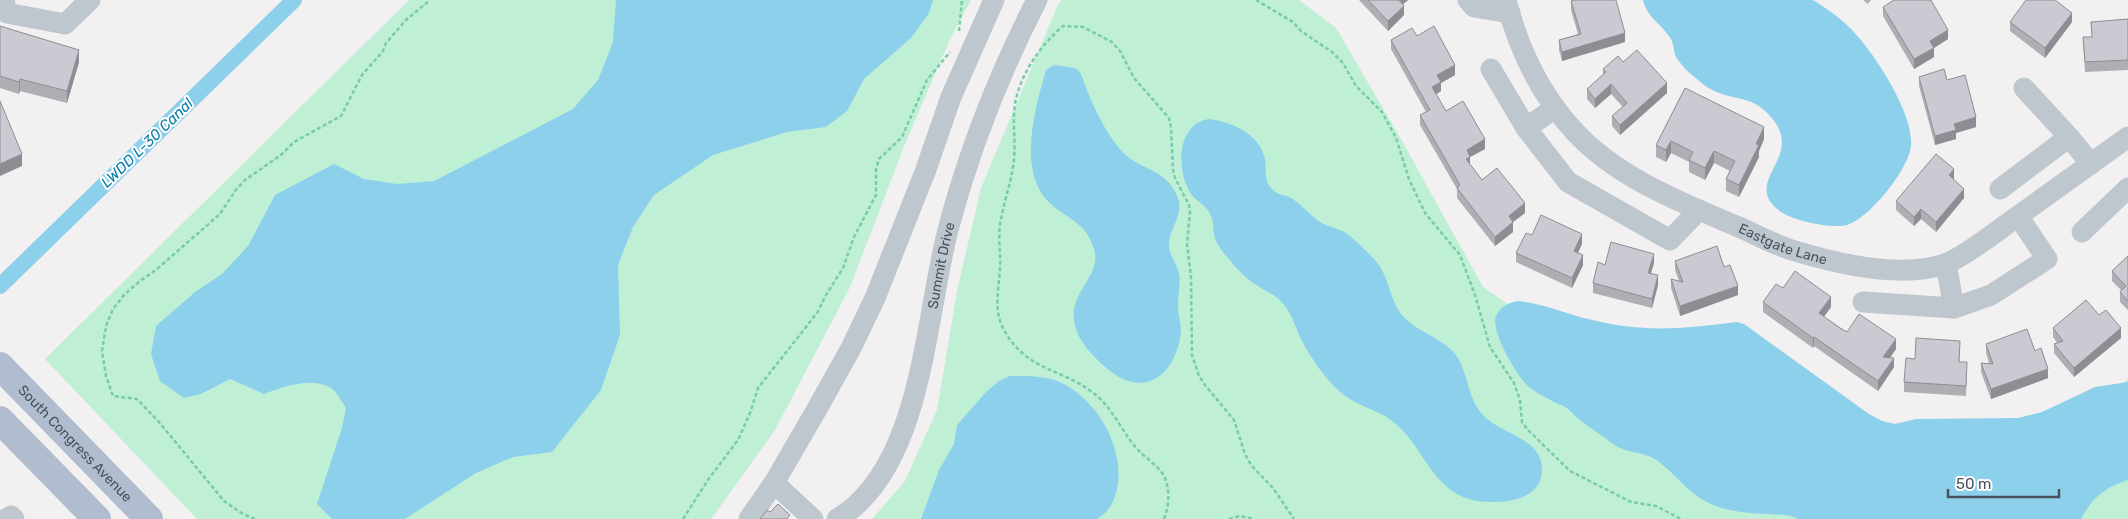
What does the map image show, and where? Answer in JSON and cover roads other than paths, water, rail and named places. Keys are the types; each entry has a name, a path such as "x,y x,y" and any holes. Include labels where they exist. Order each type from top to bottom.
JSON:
{"main road":[{"name":"South Congress Avenue","path":"0,366 149,519"},
{"path":"0,420 97,519"}],"street":[{"path":"4,0 7,13 65,24 90,0"},
{"path":"749,519 774,483 851,348 875,298 925,172 951,96 994,0"},
{"name":"Summit Drive","path":"837,519 856,506 874,484 889,462 901,437 914,398 936,280 949,226 972,148 993,93 1037,0"},
{"path":"1468,0 1474,8 1508,7"},
{"name":"Eastgate Lane","path":"1508,7 1521,48 1536,80 1555,108 1577,134 1603,158 1634,177 1699,210 1794,251 1868,268 1915,269 1946,264 1981,242 2090,164 2125,146"},
{"path":"1491,69 1526,128 1568,182 1670,240 1699,210"},
{"path":"2024,88 2069,136 2090,164"},
{"path":"1526,128 1555,108"},
{"path":"2000,189 2069,136"},
{"path":"2082,232 2128,188"},
{"path":"1863,302 1954,308 1991,295 2047,259 2018,216"},
{"path":"1946,264 1954,308"},
{"path":"763,519 773,507 774,483"},
{"path":"774,483 812,519"},
{"path":"6,519 11,516 14,519"}],"water":[{"path":"616,0 933,0 929,13 912,37 864,79 847,111 826,127 787,132 713,155 654,195 633,227 618,265 620,335 601,390 552,452 513,457 476,473 405,519 332,519 317,504 342,428 346,408 332,389 322,384 305,383 288,386 264,394 230,379 201,394 184,398 160,381 151,354 156,326 195,292 222,274 248,246 275,195 334,164 364,179 397,184 434,181 573,109 598,80 613,42"},
{"path":"1643,0 1813,0 1837,16 1869,50 1890,82 1906,116 1911,145 1909,155 1896,179 1877,203 1856,221 1847,225 1832,226 1813,223 1781,212 1769,200 1767,189 1769,177 1780,154 1782,141 1778,126 1759,106 1713,90 1689,72 1676,57 1671,38 1647,11"},
{"path":"1054,65 1075,68 1079,71 1098,116 1119,148 1134,161 1167,180 1178,198 1179,211 1169,245 1180,277 1178,307 1181,330 1179,342 1171,363 1164,372 1147,382 1135,382 1117,376 1091,353 1078,334 1074,320 1075,307 1078,296 1094,268 1093,246 1090,238 1081,227 1051,204 1040,191 1034,175 1031,158 1031,140 1037,103 1046,70"},
{"path":"1209,119 1236,126 1251,136 1262,150 1268,184 1274,191 1289,197 1320,222 1346,233 1375,260 1380,266 1394,302 1402,315 1414,326 1444,344 1456,355 1478,409 1491,422 1528,443 1535,450 1540,459 1542,471 1540,481 1534,490 1524,497 1499,502 1471,500 1454,492 1441,481 1398,426 1383,415 1349,398 1328,380 1300,337 1288,310 1276,297 1246,277 1222,250 1215,238 1210,214 1191,194 1186,184 1181,161 1185,139 1190,130 1198,123"},
{"path":"1518,301 1544,306 1588,319 1644,328 1680,328 1737,322 1744,324 1869,414 1882,421 1895,424 1916,419 2018,418 2042,412 2095,387 2128,382 2128,480 2112,486 2100,494 2081,519 1798,519 1788,515 1744,512 1720,508 1699,497 1654,458 1618,447 1582,422 1565,407 1540,395 1525,383 1504,351 1495,322 1496,316 1503,307"},
{"path":"1010,376 1052,379 1066,385 1089,404 1099,416 1107,429 1117,459 1117,489 1110,506 1097,519 921,519 939,470 954,444 957,425 987,391 999,381"}],"waterway":[{"name":"LWDD L-30 Canal","path":"0,286 294,0"}]}
